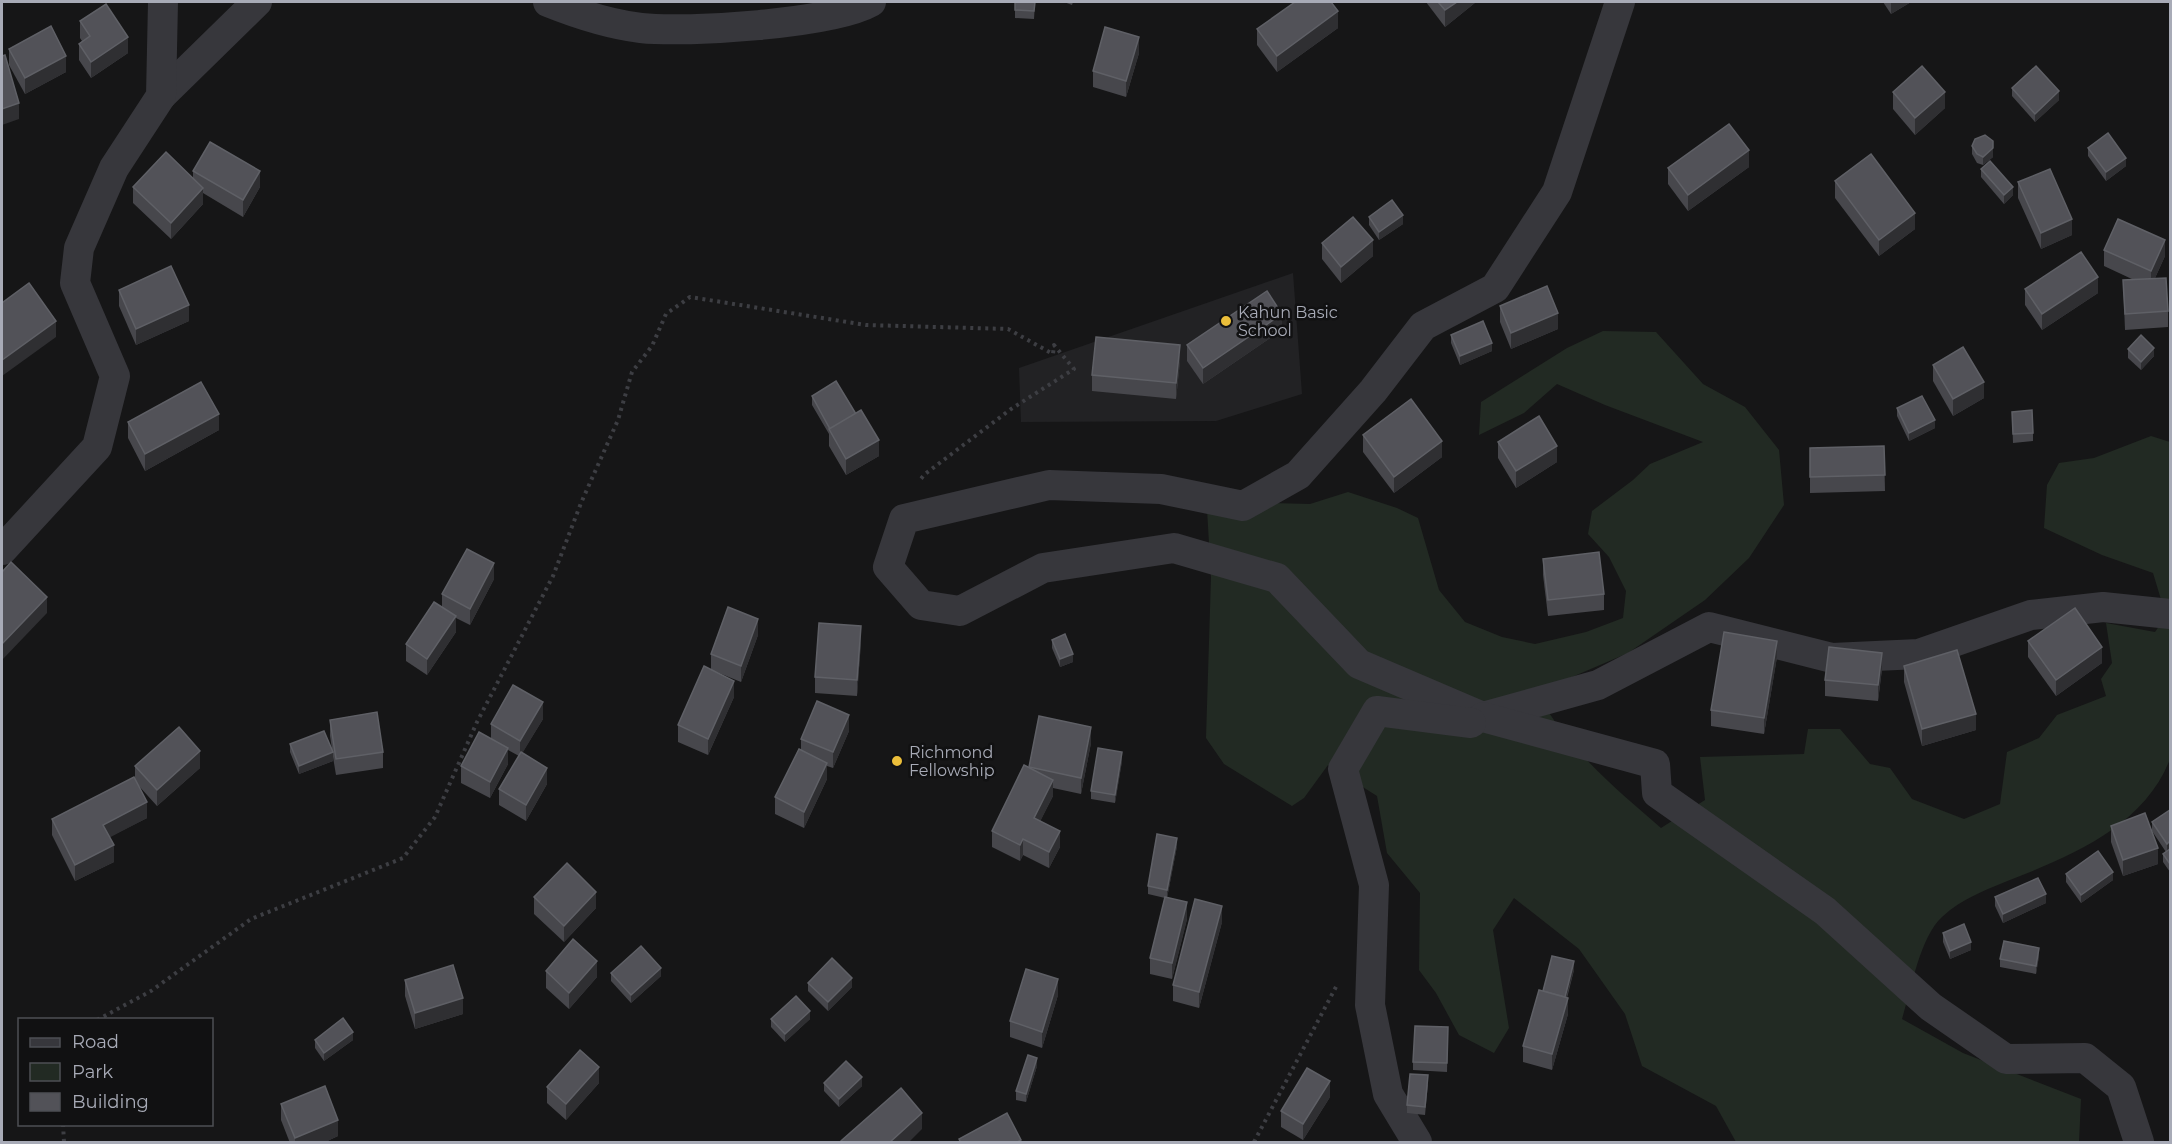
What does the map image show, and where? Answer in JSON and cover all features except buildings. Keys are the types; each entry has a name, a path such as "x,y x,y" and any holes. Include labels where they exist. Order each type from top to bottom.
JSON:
{"street":[{"path":"161,96 163,2"},
{"path":"2,550 97,447 115,376 75,283 79,248 114,168 161,96 257,2"},
{"path":"548,2 583,16 642,28 714,28 805,20 871,2"},
{"path":"1620,2 1557,192 1495,288 1423,326 1373,391 1298,476 1243,506 1161,489 1049,485 904,519 888,567 921,605 960,611 1043,568 1174,548 1277,578 1359,664 1483,717 1655,765 1657,793"},
{"path":"1483,717 1598,685 1709,627 1832,658 1919,654 2031,615 2103,607 2170,614"},
{"path":"1417,1143 1388,1094 1370,1005 1374,885 1344,769 1377,711 1465,721 1574,745 1657,793 1825,911 1931,1007 2006,1059 2085,1058 2121,1087 2139,1143"}],"path":[{"path":"101,1018 151,991 251,918 403,858 435,817 477,722 553,576 581,503 618,420 632,372 652,346 666,314 690,297 866,325 1008,329 1053,354 1054,345 1074,369 1011,409 925,474 914,488 914,504 904,519"},
{"path":"1254,1143 1339,980"},
{"path":"63,1126 64,1143"}],"shaded area":[{"name":"Kahun Basic School","path":"1293,273 1302,394 1216,421 1021,422 1019,368"}],"green space":[{"path":"1603,331 1656,332 1703,384 1745,407 1779,450 1784,505 1749,558 1705,600 1628,653 1537,692 1548,712 1576,749 1661,828 1705,800 1700,757 1804,754 1808,729 1840,729 1870,764 1890,768 1912,799 1964,819 2000,804 2007,752 2039,738 2057,715 2106,696 2101,679 2112,663 2106,623 2155,632 2166,616 2153,573 2102,555 2044,528 2047,485 2059,463 2094,458 2151,436 2170,442 2170,759 2159,782 2144,802 2106,834 2061,858 1977,894 1958,904 1942,917 1934,926 1922,950 1902,1019 1963,1053 2081,1099 2079,1142 1736,1142 1716,1106 1642,1066 1625,1014 1579,949 1514,898 1493,930 1509,1028 1494,1053 1459,1035 1436,993 1419,970 1420,893 1387,853 1377,796 1328,765 1304,798 1292,806 1224,764 1206,738 1211,577 1206,492 1271,503 1310,504 1348,492 1397,508 1418,518 1439,590 1465,622 1502,637 1535,644 1586,632 1623,618 1626,591 1609,557 1588,534 1592,511 1650,464 1703,442 1557,384 1524,413 1479,435 1481,402 1567,348"}],"place":[{"name":"Kahun Basic School","path":"1226,321"},
{"name":"Richmond Fellowship","path":"897,761"}]}
